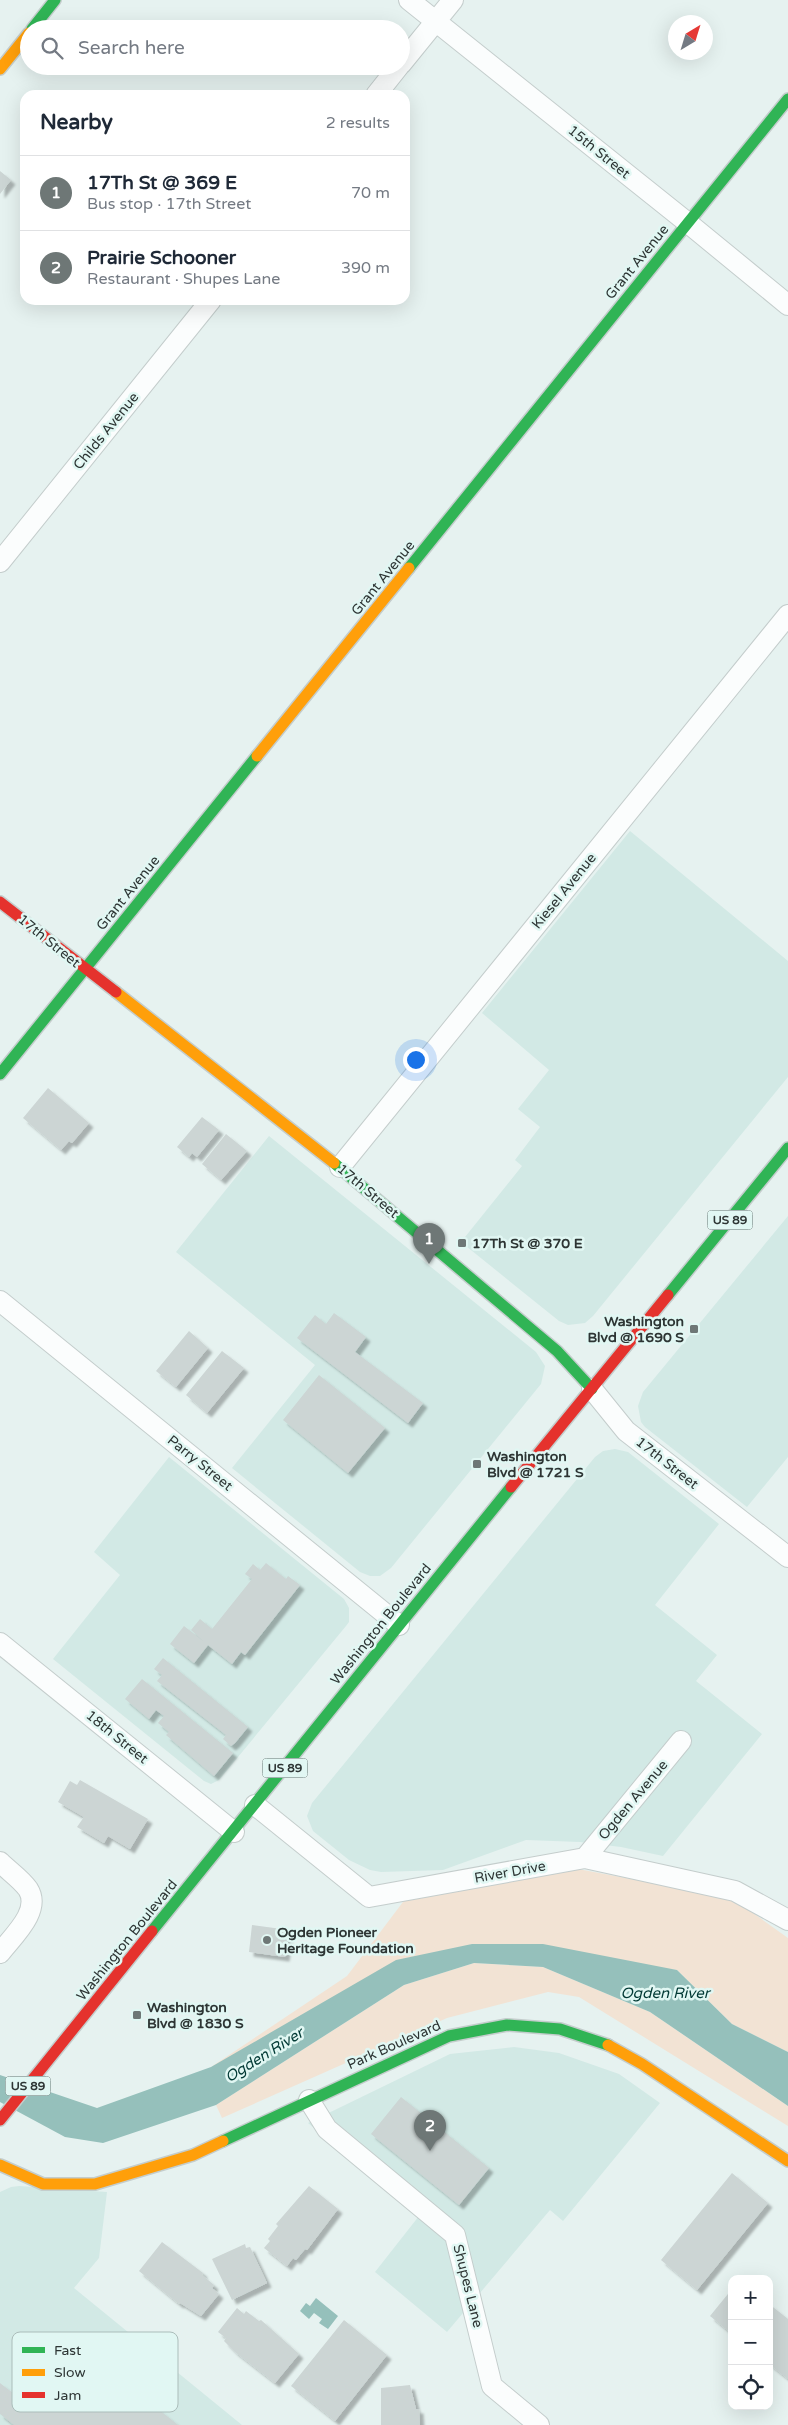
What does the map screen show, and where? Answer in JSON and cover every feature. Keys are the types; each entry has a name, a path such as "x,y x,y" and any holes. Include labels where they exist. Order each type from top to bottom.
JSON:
{"street":[{"path":"39,20 55,0"},
{"name":"15th Street","path":"409,0 788,305"},
{"path":"410,52 453,0"},
{"path":"0,69 20,44"},
{"path":"380,90 392,75"},
{"name":"Grant Avenue","path":"0,1074 788,99"},
{"name":"Childs Avenue","path":"0,562 207,305"},
{"name":"Kiesel Avenue","path":"340,1167 788,615"},
{"name":"17th Street","path":"0,902 340,1167 557,1351 592,1389 626,1431 788,1557"},
{"name":"Washington Boulevard","path":"0,2120 399,1625 788,1148"},
{"name":"Parry Street","path":"0,1301 399,1625"},
{"name":"18th Street","path":"0,1643 234,1832"},
{"name":"Ogden Avenue","path":"585,1858 681,1741"},
{"name":"River Drive","path":"255,1805 369,1897 585,1858 735,1891 788,1920"},
{"path":"0,1862 27,1888 32,1902 29,1914 0,1953"},
{"name":"Park Boulevard","path":"0,2165 43,2184 95,2184 193,2155 449,2036 507,2025 560,2029 604,2043 642,2064 788,2161"},
{"name":"Shupes Lane","path":"309,2100 327,2129 456,2235 492,2386 539,2425"}],"shaded area":[{"path":"630,831 788,961 788,1077 593,1316 585,1323 568,1325 559,1321 461,1242 522,1166 515,1160 540,1127 518,1109 549,1070 482,1013"},
{"path":"269,1136 536,1352 545,1366 541,1384 391,1568 380,1576 370,1576 360,1572 232,1468 315,1365 176,1252"},
{"path":"788,1216 788,1457 747,1507 645,1427 641,1422 638,1406 643,1392"},
{"path":"615,1449 628,1452 719,1524 655,1605 717,1655 696,1681 762,1734 663,1856 621,1847 580,1842 526,1840 443,1870 381,1872 370,1870 349,1860 313,1831 307,1816 312,1803 595,1457 603,1451"},
{"path":"169,1457 344,1599 349,1608 349,1622 346,1626 219,1780 211,1784 204,1781 53,1659 120,1575 94,1552"},
{"path":"578,1869 732,1898 788,1938 788,2052 732,2024 677,1970 472,1944 211,2067 347,1976 406,1898"},
{"path":"474,1963 543,1967 650,2012 788,2106 788,2126 579,1997 548,1992 447,2018 222,2118 216,2105 404,1985"},
{"path":"514,2047 559,2053 619,2074 660,2103 563,2221 550,2210 447,2332 375,2272 419,2216 308,2123 450,2054"},
{"path":"11,2187 107,2192 99,2258 74,2288 128,2332 12,2332 12,2412 178,2412 178,2373 242,2425 0,2425 0,2192"}],"water":[{"name":"Ogden River","path":"472,1944 543,1944 677,1970 732,2024 788,2052 788,2106 650,2012 543,1967 474,1963 404,1985 216,2105 103,2143 65,2137 0,2102 0,2075 97,2108 211,2067 396,1960"},
{"path":"316,2298 338,2316 328,2329 319,2323 322,2319 314,2313 309,2319 300,2311 306,2303 310,2306"}],"building":[{"path":"0,171 11,180 0,194"},
{"path":"48,1088 89,1123 72,1143 69,1141 61,1150 23,1118"},
{"path":"202,1117 219,1130 197,1157 192,1153 189,1157 177,1147"},
{"path":"226,1134 247,1151 221,1180 202,1164"},
{"path":"334,1313 366,1337 355,1352 423,1403 408,1423 297,1338 315,1315 326,1324"},
{"path":"189,1331 208,1348 176,1387 156,1371"},
{"path":"222,1351 244,1368 207,1413 186,1395"},
{"path":"319,1375 385,1428 348,1473 283,1420"},
{"path":"266,1563 286,1579 288,1576 300,1585 245,1655 241,1652 232,1664 208,1645 194,1663 170,1644 184,1626 203,1641 191,1630 200,1619 212,1629 252,1579 245,1574 253,1564 260,1570"},
{"path":"163,1658 248,1727 235,1743 231,1746 223,1739 226,1735 157,1681 162,1675 154,1669"},
{"path":"142,1679 233,1753 214,1776 166,1735 169,1732 158,1723 164,1716 156,1710 149,1719 125,1699"},
{"path":"80,1780 148,1819 130,1849 108,1836 104,1843 77,1827 84,1817 58,1802 70,1781 77,1785"},
{"path":"252,1925 289,1930 285,1957 249,1952"},
{"path":"401,2097 489,2168 459,2205 371,2134"},
{"path":"732,2173 768,2203 697,2290 661,2260"},
{"path":"309,2186 338,2209 307,2250 305,2249 296,2260 293,2258 287,2266 264,2248 278,2226 276,2224"},
{"path":"162,2242 203,2273 202,2275 214,2285 212,2288 219,2294 201,2316 179,2304 139,2271"},
{"path":"245,2244 246,2248 250,2247 267,2283 232,2300 212,2259"},
{"path":"728,2294 728,2331 710,2316"},
{"path":"773,2307 788,2319 788,2379 773,2367"},
{"path":"237,2308 244,2314 246,2311 259,2321 261,2320 299,2354 275,2383 235,2352 224,2341 226,2338 218,2332"},
{"path":"344,2320 387,2355 335,2421 291,2386"},
{"path":"0,2383 12,2392 12,2412 162,2412 178,2425 14,2425 0,2414"},
{"path":"410,2385 416,2409 419,2409 420,2425 381,2425 381,2388"}],"traffic: fast":[{"path":"39,20 55,0"},
{"path":"409,568 788,99"},
{"path":"0,1074 257,756"},
{"path":"668,1295 788,1148"},
{"path":"334,1163 557,1351 592,1389"},
{"path":"152,1931 511,1487"},
{"path":"223,2141 449,2036 507,2025 560,2029 608,2045"}],"traffic: slow":[{"path":"0,69 20,44"},
{"path":"257,756 409,568"},
{"path":"116,992 334,1163"},
{"path":"608,2045 642,2064 788,2161"},
{"path":"0,2165 43,2184 95,2184 193,2155 223,2141"}],"traffic: jam":[{"path":"0,902 116,992"},
{"path":"511,1487 668,1295"},
{"path":"0,2120 152,1931"}],"place":[{"name":"17Th St @ 370 E","path":"462,1243"},
{"name":"17Th St @ 369 E","path":"429,1264"},
{"name":"Washington Blvd @ 1690 S","path":"694,1329"},
{"name":"Washington Blvd @ 1721 S","path":"477,1464"},
{"name":"Ogden Pioneer Heritage Foundation","path":"267,1940"},
{"name":"Washington Blvd @ 1830 S","path":"137,2015"},
{"name":"Prairie Schooner","path":"430,2151"}]}
